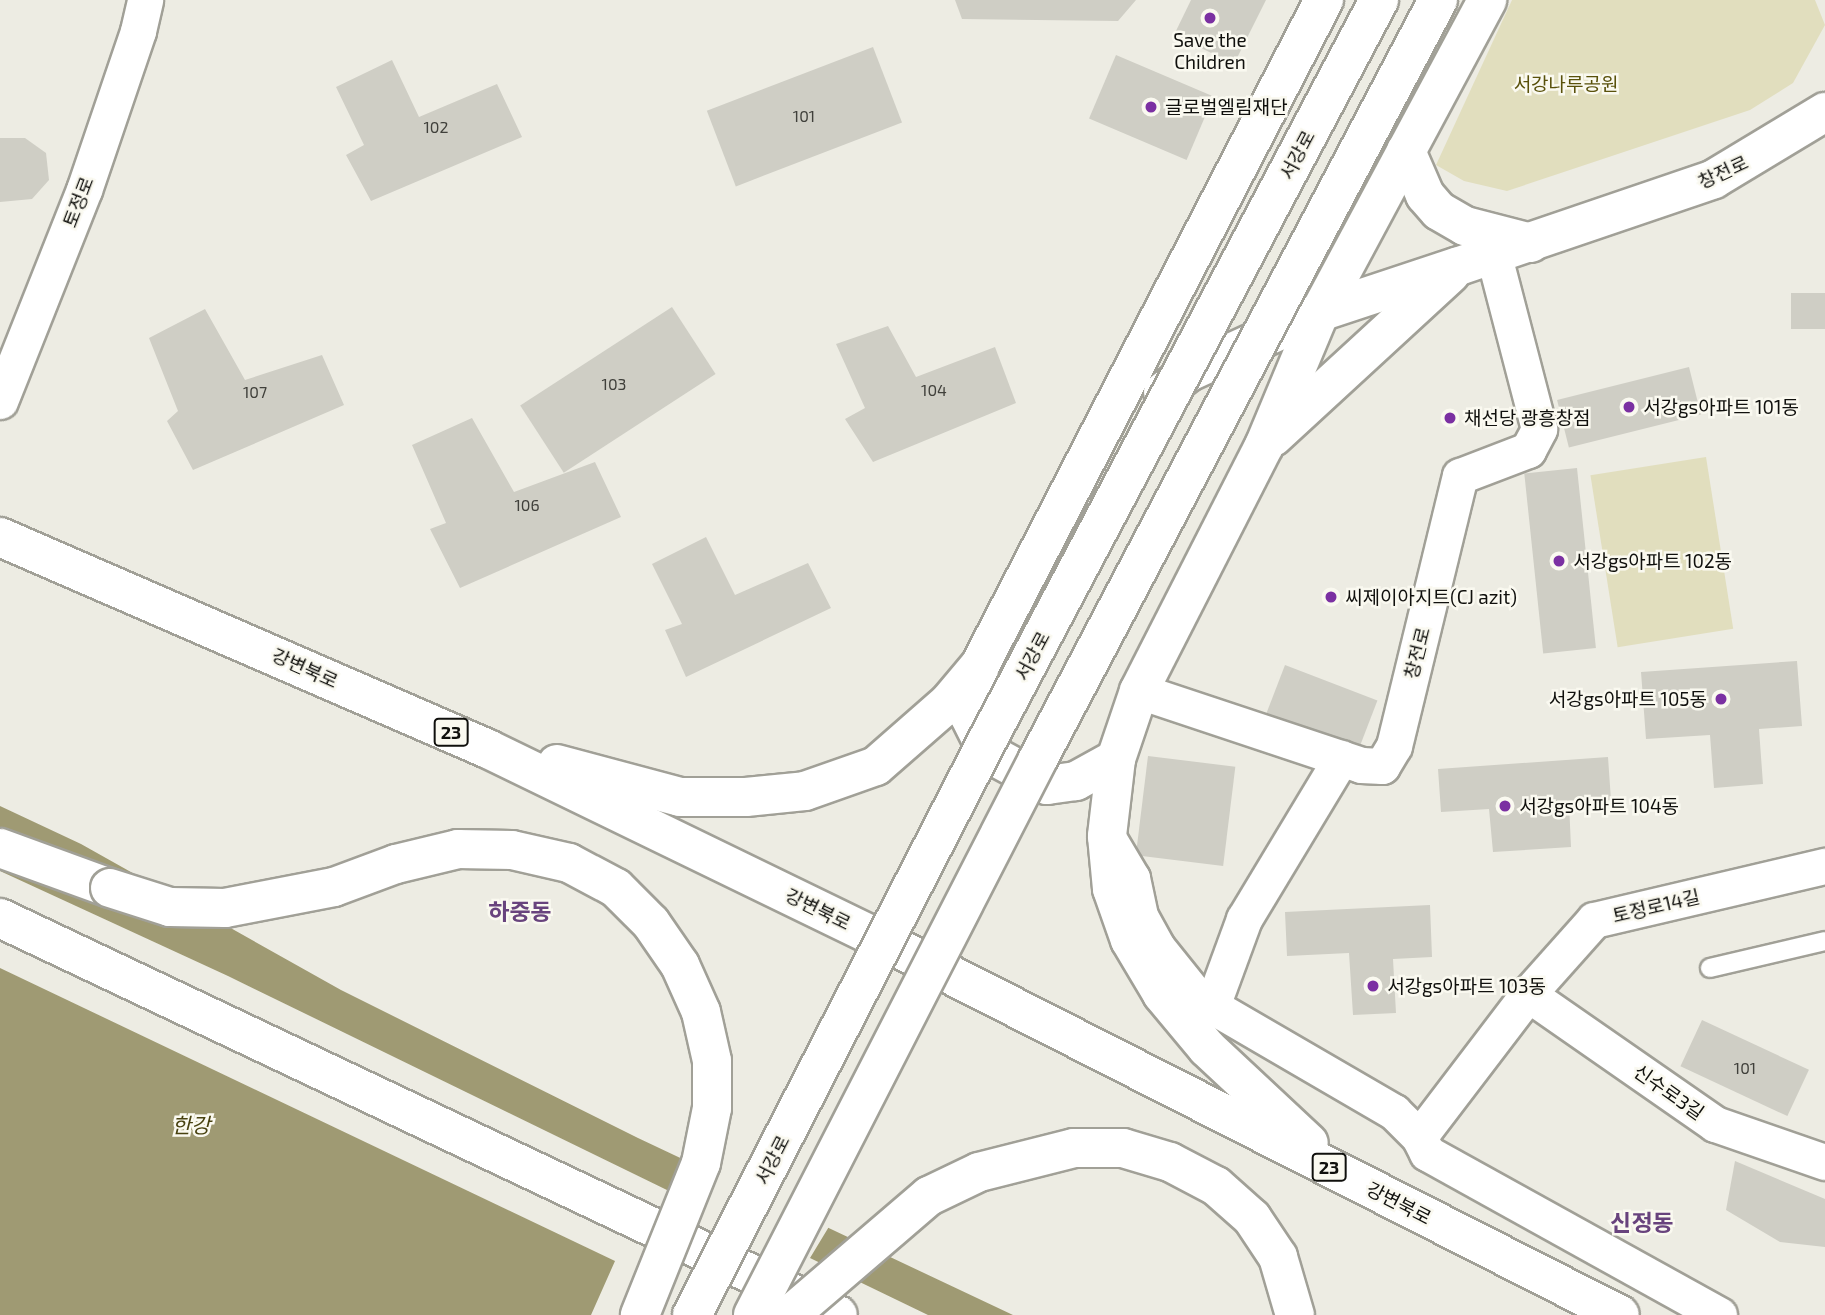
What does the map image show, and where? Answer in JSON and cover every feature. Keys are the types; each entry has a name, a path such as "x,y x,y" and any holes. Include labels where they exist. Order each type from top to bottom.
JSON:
{"main road":[{"path":"488,748 680,797 746,797 805,791 876,766 949,702 980,665 1324,0"},
{"name":"서강로","path":"692,1315 989,737 1379,0"},
{"path":"753,1315 1044,747 1438,0"},
{"path":"1341,1173 1207,1048 1162,994 1130,940 1112,890 1107,836 1116,759 1139,691 1264,446 1320,312 1487,0"},
{"name":"창전로","path":"1476,261 1714,179 1825,112"},
{"path":"1406,151 1424,195 1439,211 1465,226 1531,243"},
{"path":"1095,441 1189,372 1320,312 1476,261"},
{"path":"1264,446 1476,261"},
{"name":"강변북로","path":"0,537 488,748 894,946 1036,1021 1620,1315"},
{"path":"980,665 969,715 988,753 1047,785 1076,781 1116,759"},
{"path":"0,848 170,906 225,908 272,902 458,849 512,850 569,863 617,888 651,923 680,965 701,1012 712,1061 712,1108 701,1163 640,1315"},
{"path":"0,918 838,1315"},
{"path":"790,1315 929,1196 979,1172 1028,1156 1074,1149 1124,1149 1170,1162 1216,1186 1252,1218 1278,1257 1295,1315"}],"street":[{"name":"토정로","path":"0,401 84,190 138,31 145,0"},
{"name":"창전로","path":"1139,691 1341,758 1382,766 1394,747 1460,475 1528,450 1539,429 1476,261"},
{"path":"1212,1006 1244,919 1341,758"},
{"path":"1107,836 1132,878 1140,916 1157,947 1198,998 1394,1112 1419,1137 1427,1153 1719,1315"},
{"name":"토정로14길","path":"1419,1137 1528,994 1594,920 1825,866"},
{"name":"신수로3길","path":"1528,994 1715,1124 1822,1160"}],"lane":[{"path":"1710,968 1825,941"}],"green space":[{"name":"서강나루공원","path":"1512,0 1815,0 1825,25 1793,83 1750,110 1507,191 1464,181 1436,165"},
{"path":"1706,457 1733,629 1618,647 1590,475"}],"water":[{"name":"한강","path":"0,806 81,844 341,990 638,1138 1013,1315 0,1315"}],"pier":[{"path":"0,871 228,976 669,1191 706,1166 830,1225 810,1258 928,1315 591,1315 615,1261 0,968"}],"building":[{"path":"955,0 1136,0 1118,21 962,19"},
{"path":"1191,0 1266,0 1234,64 1174,35"},
{"path":"873,47 902,123 736,186 707,111"},
{"name":"글로벌엘림재단","path":"1116,55 1214,96 1187,160 1089,119"},
{"path":"392,60 419,117 497,84 522,137 371,201 346,155 364,145 336,87"},
{"path":"0,138 25,138 46,153 49,180 32,199 0,202"},
{"path":"1791,293 1825,293 1825,329 1791,329"},
{"path":"672,307 716,374 564,473 520,406"},
{"path":"205,309 245,380 322,355 344,405 193,470 167,421 178,411 149,338"},
{"path":"888,326 916,377 995,347 1016,403 873,462 845,419 865,408 836,344"},
{"name":"서강gs아파트 101동","path":"1689,367 1701,415 1569,447 1557,400"},
{"path":"472,418 514,492 595,462 621,517 460,588 430,529 446,523 412,445"},
{"name":"서강gs아파트 102동","path":"1577,468 1596,648 1543,654 1524,474"},
{"path":"706,537 735,595 808,563 831,608 686,677 665,630 682,624 652,564"},
{"name":"서강gs아파트 105동","path":"1797,661 1802,726 1759,729 1763,784 1714,788 1710,735 1646,739 1641,672"},
{"path":"1285,665 1377,700 1355,759 1262,724"},
{"path":"1148,756 1235,767 1223,866 1136,855"},
{"name":"서강gs아파트 104동","path":"1608,757 1611,800 1569,803 1571,847 1493,852 1489,809 1441,812 1438,769"},
{"name":"서강gs아파트 103동","path":"1430,905 1432,957 1393,959 1396,1013 1353,1015 1349,953 1287,956 1285,912"},
{"path":"1702,1020 1809,1070 1787,1116 1680,1066"},
{"path":"1735,1161 1825,1199 1825,1247 1780,1242 1726,1210"}],"place":[{"name":"Save the Children","path":"1210,18"},
{"name":"글로벌엘림재단","path":"1151,107"},
{"name":"서강gs아파트 101동","path":"1629,407"},
{"name":"채선당 광흥창점","path":"1450,418"},
{"name":"서강gs아파트 102동","path":"1559,561"},
{"name":"씨제이아지트(CJ azit)","path":"1331,597"},
{"name":"서강gs아파트 105동","path":"1721,699"},
{"name":"서강gs아파트 104동","path":"1505,806"},
{"name":"서강gs아파트 103동","path":"1373,986"}],"district":[{"name":"하중동","path":"520,911"},
{"name":"신정동","path":"1642,1222"}]}
